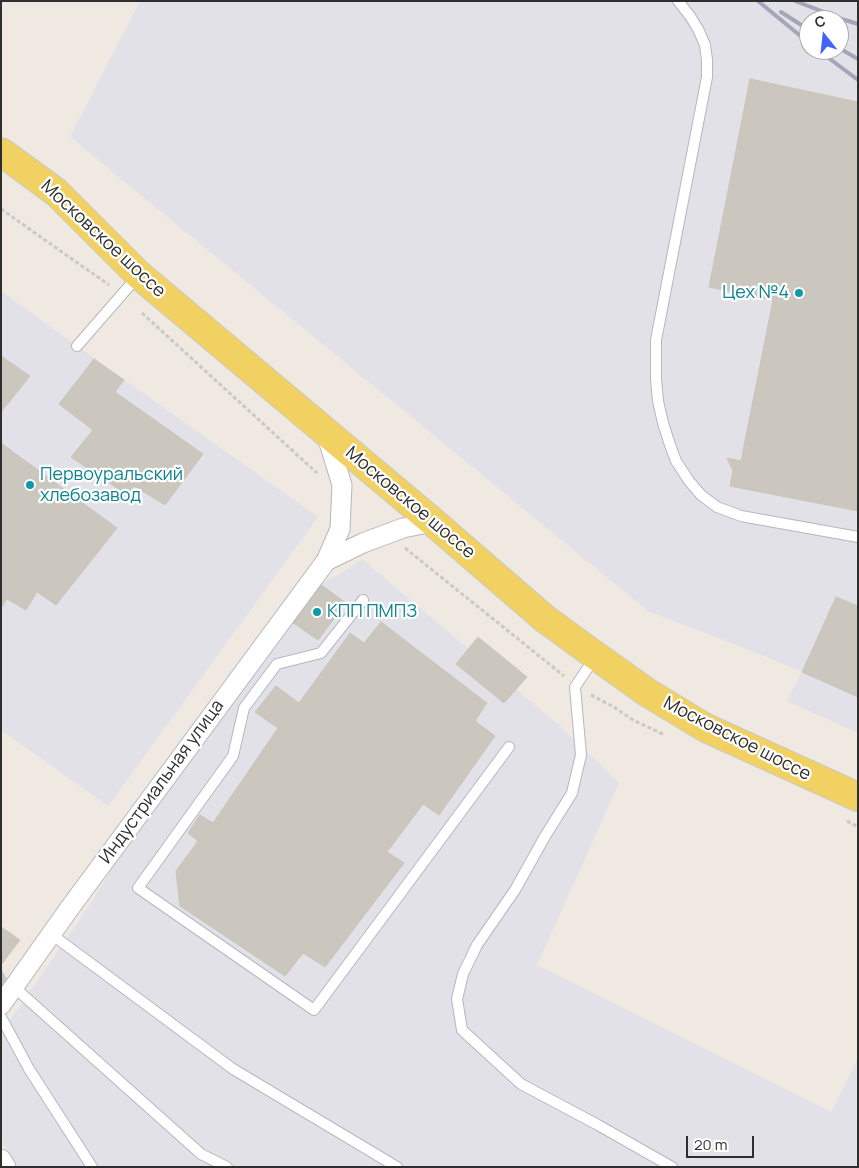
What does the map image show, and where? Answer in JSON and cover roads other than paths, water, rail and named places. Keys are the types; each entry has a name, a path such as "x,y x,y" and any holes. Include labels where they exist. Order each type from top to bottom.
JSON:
{"main road":[{"name":"Московское шоссе","path":"1,152 56,192 139,275 433,522 544,618 648,693 706,728 858,798"}],"street":[{"path":"326,433 342,485 340,529 326,561"},
{"path":"326,561 363,543 403,528 433,522"},
{"name":"Индустриальная улица","path":"1,1005 51,934 326,561"},
{"path":"1,1159 6,1167"}],"lane":[{"path":"678,1 698,28 705,45 707,60 706,77 656,340 655,360 658,401 670,446 676,461 689,481 701,494 717,506 741,516 858,537"},
{"path":"77,346 139,275"},
{"path":"363,600 321,654 277,664 244,708 233,756 138,888 314,1010 509,747"},
{"path":"596,656 575,687 581,755 572,793 515,890 477,945 463,974 457,999 462,1030 521,1084 672,1167"},
{"path":"51,934 233,1069 397,1167"},
{"path":"14,987 201,1154 226,1167"},
{"path":"1,1017 29,1069 92,1167"}],"railway":[{"path":"758,1 799,35"},
{"path":"795,1 858,24"},
{"path":"781,12 799,24"},
{"path":"849,54 858,59"},
{"path":"831,60 858,80"}],"place":[{"name":"Цех №4","path":"799,293"},
{"name":"Первоуральский хлебозавод","path":"30,485"},
{"name":"КПП ПМПЗ","path":"317,612"}]}
